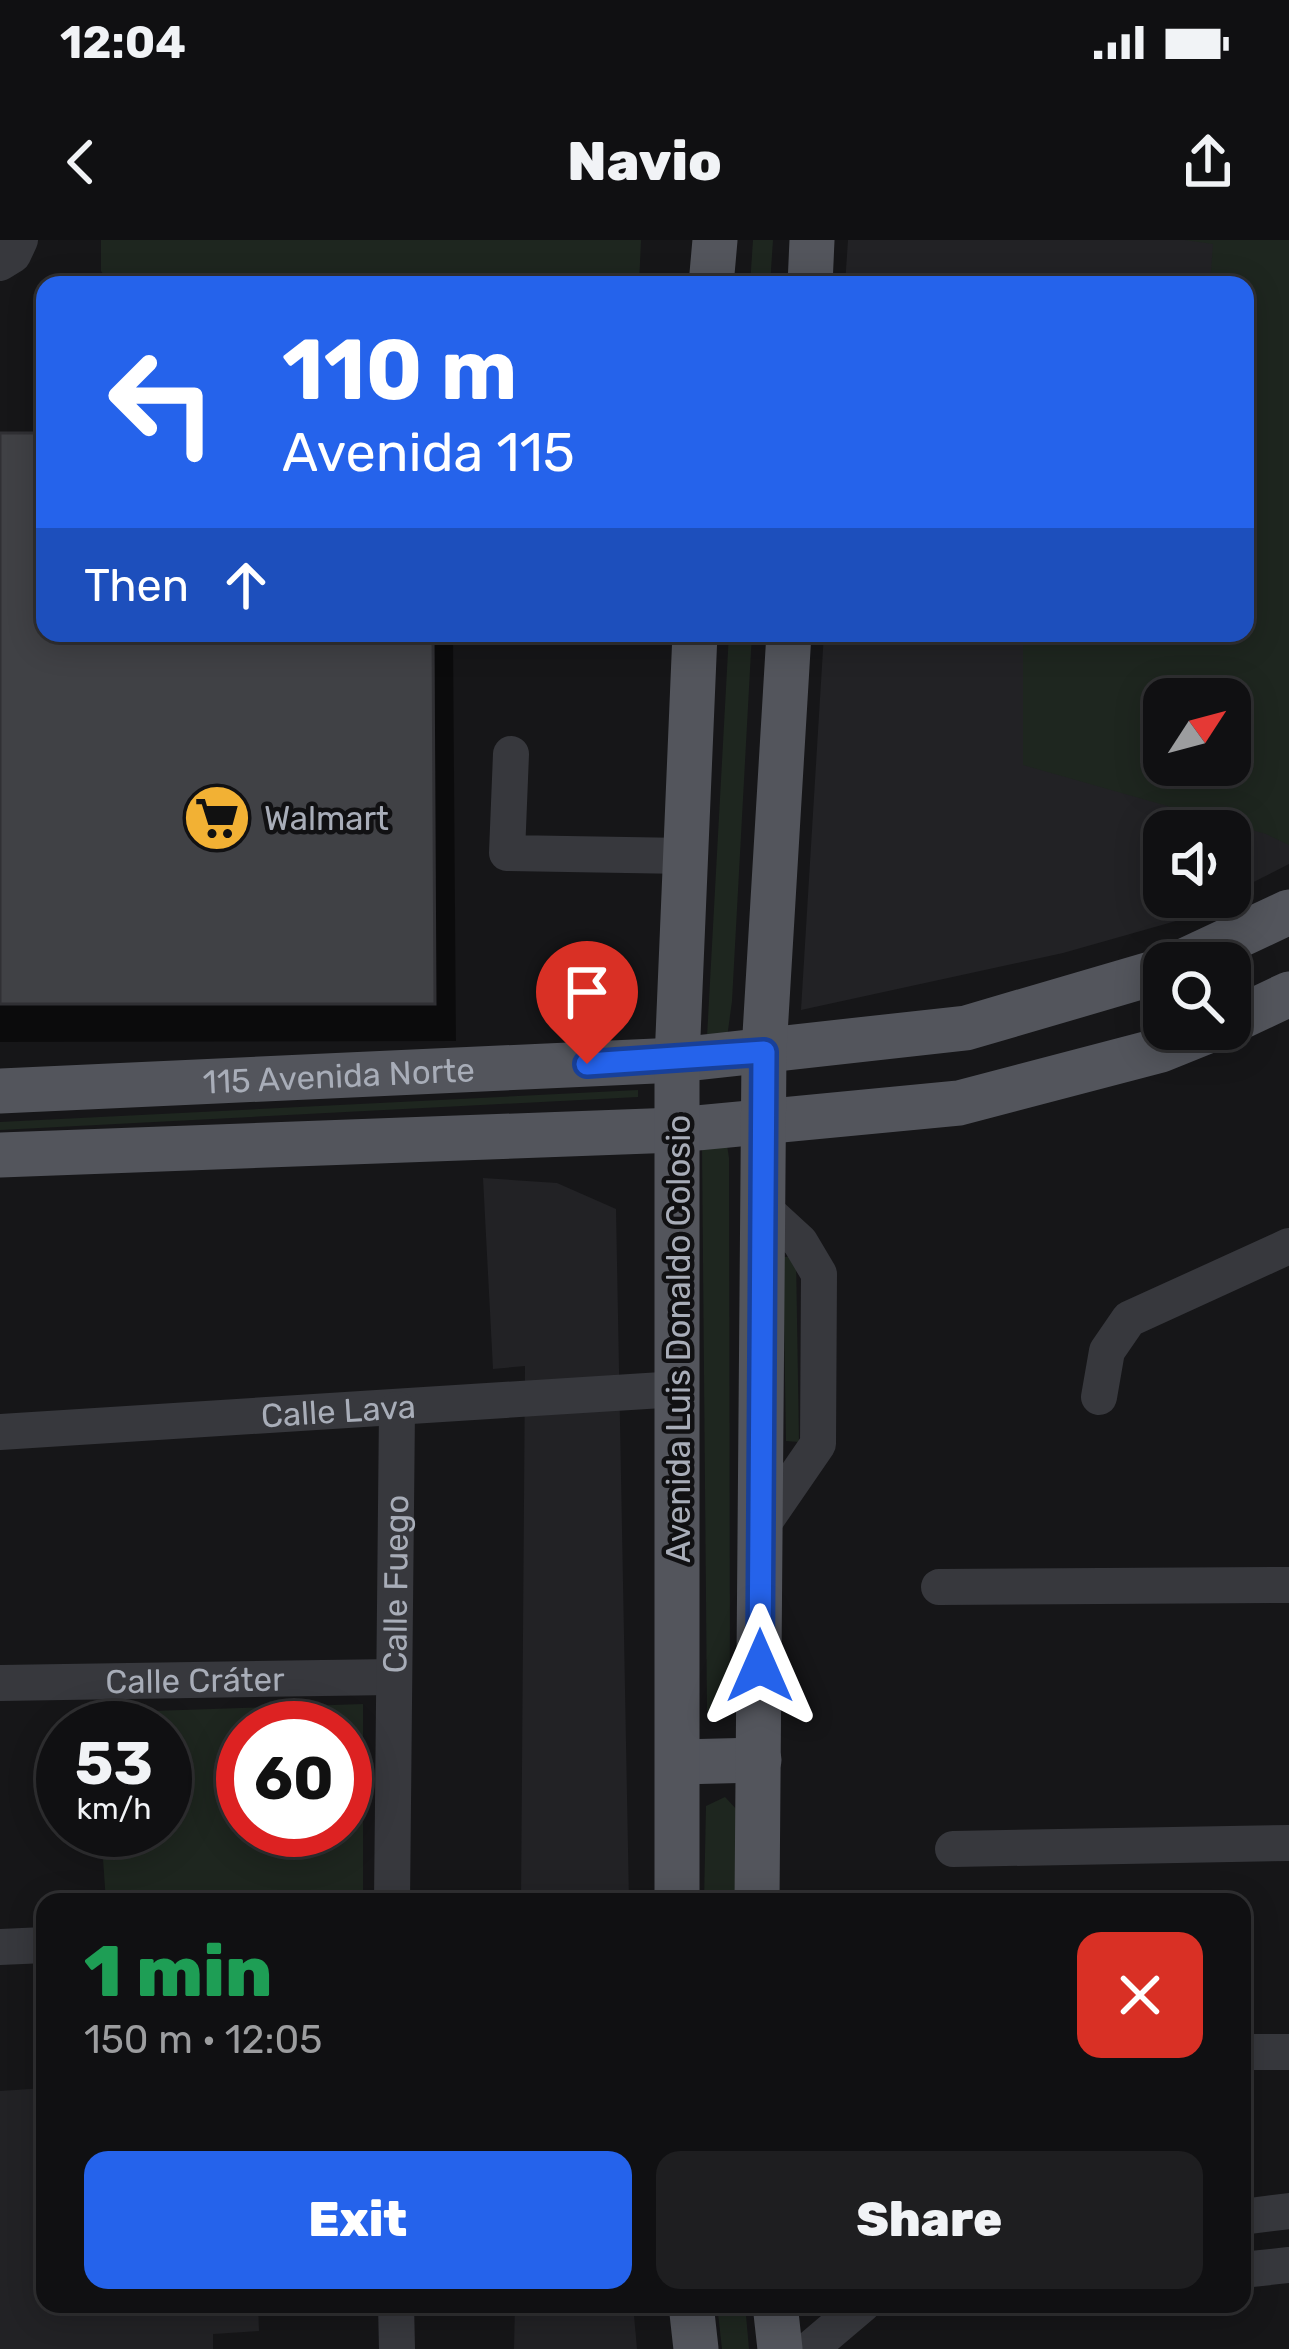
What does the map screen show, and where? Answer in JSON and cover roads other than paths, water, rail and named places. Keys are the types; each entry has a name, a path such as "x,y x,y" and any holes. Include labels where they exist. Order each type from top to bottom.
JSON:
{"main road":[{"path":"713,276 715,240"},
{"path":"810,276 812,240"},
{"name":"Avenida Luis Donaldo Colosio","path":"677,1893 676,1130 695,642"},
{"path":"757,1893 764,1052 788,642"},
{"path":"1225,942 1289,912"},
{"path":"764,1052 966,1028 1143,976"},
{"path":"1251,1018 1289,994"},
{"path":"763,1122 959,1103 1161,1050"},
{"name":"115 Avenida Norte","path":"0,1090 677,1060 764,1052"},
{"name":"115 Avenida Norte","path":"0,1155 676,1130 763,1122"},
{"path":"679,1762 758,1760"},
{"path":"693,2313 696,2349"},
{"path":"776,2313 780,2349"}],"street":[{"path":"0,263 13,255 20,240"},
{"path":"511,754 507,853 686,856"},
{"path":"1100,1397 1107,1351 1129,1319 1289,1246"},
{"name":"Calle Lava","path":"0,1432 678,1389"},
{"name":"Calle Fuego","path":"392,1893 398,1409"},
{"path":"939,1587 1289,1585"},
{"name":"Calle Cráter","path":"0,1683 392,1677"},
{"path":"953,1849 1289,1843"},
{"path":"0,1947 36,1945"},
{"path":"1251,2052 1289,2052"},
{"path":"1251,2216 1289,2210"},
{"path":"1251,2269 1289,2265"},
{"path":"396,2313 397,2349"},
{"path":"810,2349 852,2313"}],"place":[{"name":"Walmart","path":"217,818"}]}
